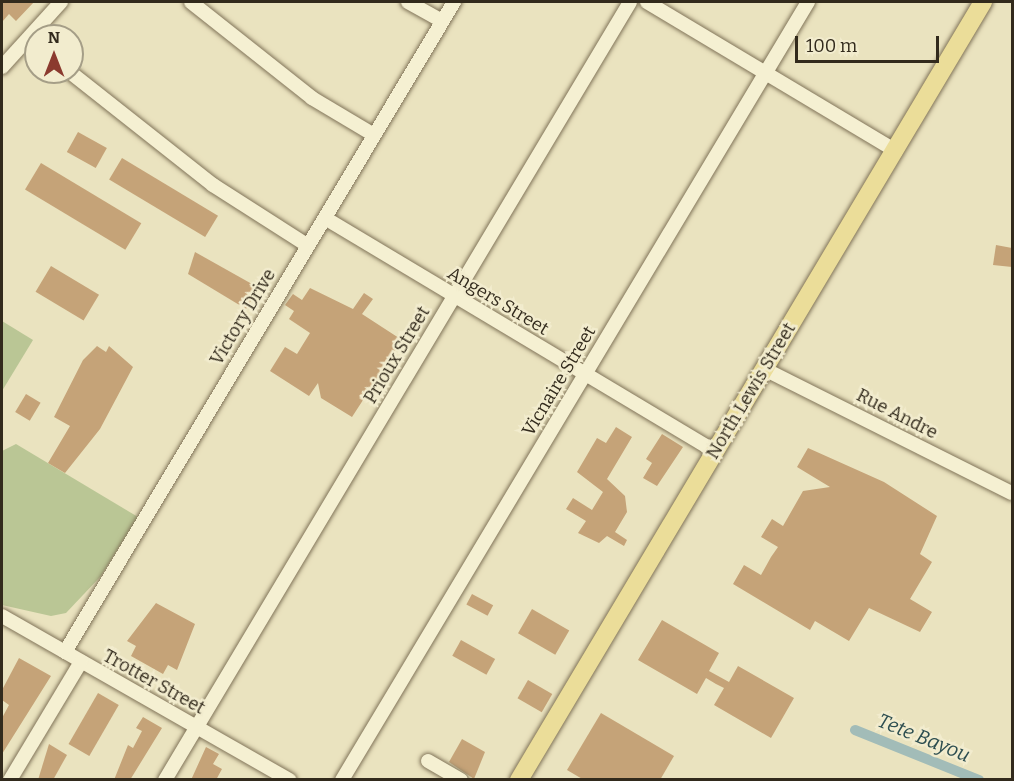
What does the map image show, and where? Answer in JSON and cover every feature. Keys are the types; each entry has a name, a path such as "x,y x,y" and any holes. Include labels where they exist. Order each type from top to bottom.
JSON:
{"main road":[{"name":"North Lewis Street","path":"519,780 983,2"}],"street":[{"path":"45,24 61,2"},
{"path":"191,2 312,98 374,135"},
{"path":"408,2 442,21"},
{"name":"Victory Drive","path":"66,652 454,2"},
{"name":"Prioux Street","path":"165,780 630,2"},
{"path":"647,2 764,75 896,151"},
{"name":"Vicnaire Street","path":"342,780 584,372 808,2"},
{"path":"2,67 24,49"},
{"path":"84,83 213,185 307,245"},
{"name":"Angers Street","path":"325,218 715,451"},
{"name":"Rue Andre","path":"764,369 1012,493"},
{"name":"Trotter Street","path":"2,616 289,780"},
{"path":"10,780 81,662"},
{"path":"428,761 460,780"}],"green space":[{"path":"2,321 33,340 2,391"},
{"path":"16,444 138,517 101,576 66,613 51,616 2,605 2,451"}],"building":[{"path":"2,2 34,2 16,21 9,14 2,22"},
{"path":"78,132 107,148 96,168 67,152"},
{"path":"122,158 218,216 205,237 109,179"},
{"path":"41,163 141,223 125,250 25,190"},
{"path":"996,245 1012,248 1012,267 993,265"},
{"path":"195,252 259,288 246,309 188,274"},
{"path":"51,266 99,295 84,321 36,292"},
{"path":"310,288 353,309 364,293 373,299 362,314 402,340 352,417 321,398 318,383 309,396 270,371 285,347 297,354 310,333 289,319 294,311 285,305 293,294 302,300"},
{"path":"97,346 106,352 109,346 133,367 100,429 65,473 48,463 70,426 54,417 83,360"},
{"path":"26,394 41,403 30,421 15,412"},
{"path":"616,427 632,437 607,479 625,496 627,512 615,532 627,540 624,546 607,536 599,543 578,533 586,521 566,509 573,498 592,510 603,492 577,472 597,438 606,443"},
{"path":"662,434 683,447 657,486 643,478 652,463 646,459"},
{"path":"808,448 884,482 937,516 920,554 932,562 910,599 932,612 920,632 869,608 849,641 815,621 810,630 733,584 744,565 761,575 778,547 761,537 772,519 783,526 803,491 830,487 797,467"},
{"path":"472,594 493,605 488,616 466,605"},
{"path":"156,603 195,624 177,670 168,665 163,674 131,656 136,646 127,641"},
{"path":"532,609 569,630 555,655 518,633"},
{"path":"662,620 719,653 709,671 729,682 738,666 794,698 771,738 714,705 724,688 706,678 697,694 638,660"},
{"path":"461,640 495,659 486,675 452,656"},
{"path":"19,658 51,676 2,754 2,718 9,705 2,700 2,690"},
{"path":"528,680 552,694 542,712 518,698"},
{"path":"98,693 119,705 89,756 68,744"},
{"path":"601,713 674,756 660,780 584,780 567,770"},
{"path":"143,717 162,728 130,780 114,780 128,745 133,748 142,731 136,728"},
{"path":"462,739 485,752 474,779 449,762"},
{"path":"49,744 67,755 53,780 38,780"},
{"path":"206,747 219,754 213,764 222,769 216,780 191,780"}],"waterway":[{"name":"Tete Bayou","path":"855,730 979,780"}]}
